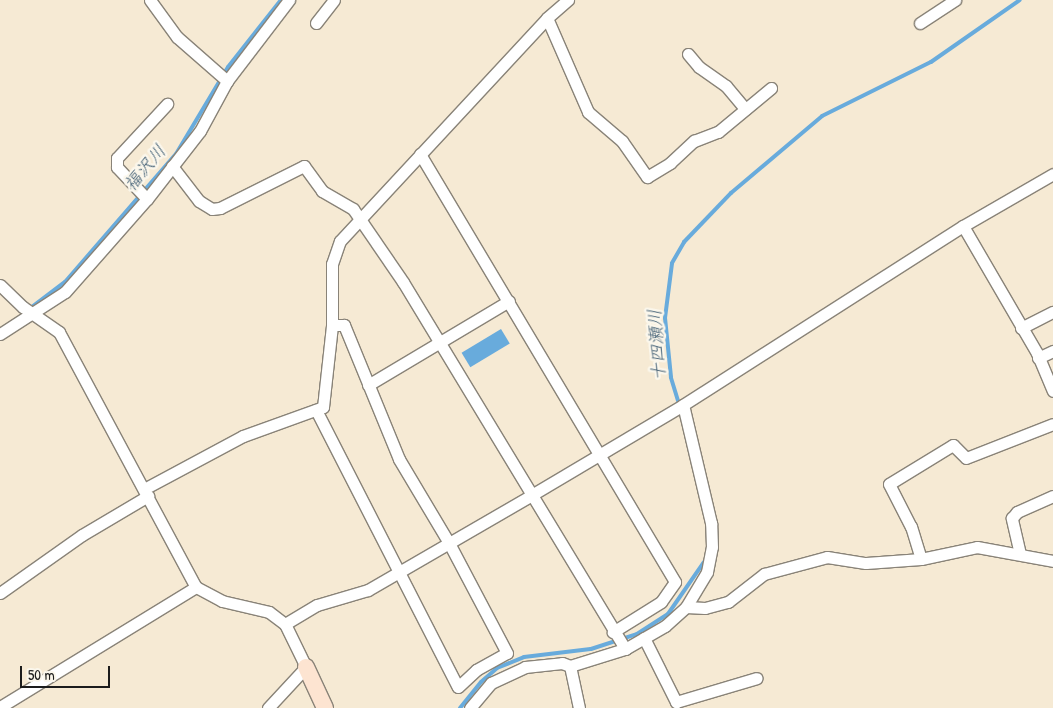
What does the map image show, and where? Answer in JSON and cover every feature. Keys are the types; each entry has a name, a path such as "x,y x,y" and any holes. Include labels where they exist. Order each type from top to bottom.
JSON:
{"street":[{"path":"150,0 177,37 227,81"},
{"path":"0,334 34,314 65,292 146,199 200,131 227,81 290,0"},
{"path":"316,23 334,0"},
{"path":"0,592 146,492 243,436 323,407 332,325 332,264 340,241 546,18 568,0"},
{"path":"920,23 955,0"},
{"path":"546,18 588,112 622,141 647,177 670,163 694,141 718,132 771,88"},
{"path":"688,54 699,67 726,86 745,109"},
{"path":"146,199 117,167 117,158 167,104"},
{"path":"420,154 675,582 661,602 613,632"},
{"path":"172,166 199,201 212,209 220,208 304,166 322,191 353,209 358,221 403,282 530,496 613,632 625,648"},
{"path":"285,624 317,605 368,590 399,573 683,405 963,226 1053,174"},
{"path":"963,226 1038,358 1053,392"},
{"path":"0,285 59,332 196,587 222,601 268,612 285,624 325,708"},
{"path":"368,385 509,301"},
{"path":"1021,328 1053,312"},
{"path":"332,325 344,325 399,459 449,543 508,655 518,668"},
{"path":"1038,358 1053,351"},
{"path":"470,708 491,683 518,668 562,663 570,666 625,648 665,626 686,607 708,572 712,547 711,523 683,405"},
{"path":"316,410 458,687 476,670 508,655"},
{"path":"921,559 911,526 889,484 953,445 966,458 1053,424"},
{"path":"1020,554 1012,518 1017,512 1053,496"},
{"path":"686,607 705,608 728,602 764,574 827,557 866,563 921,559 978,547 1053,561"},
{"path":"0,707 196,587"},
{"path":"644,638 676,702 757,678"},
{"path":"570,666 579,708"},
{"path":"268,708 306,667"}],"water":[{"path":"501,329 510,344 470,367 462,353"}],"waterway":[{"name":"福沢川","path":"33,306 65,282 176,154 228,67 281,0"},
{"name":"十四瀬川","path":"679,404 671,377 665,318 672,263 684,242 731,193 822,116 931,62 1020,0"},
{"name":"十四瀬川","path":"460,708 481,682 497,668 524,657 591,649 637,634 668,614 704,562"}]}
